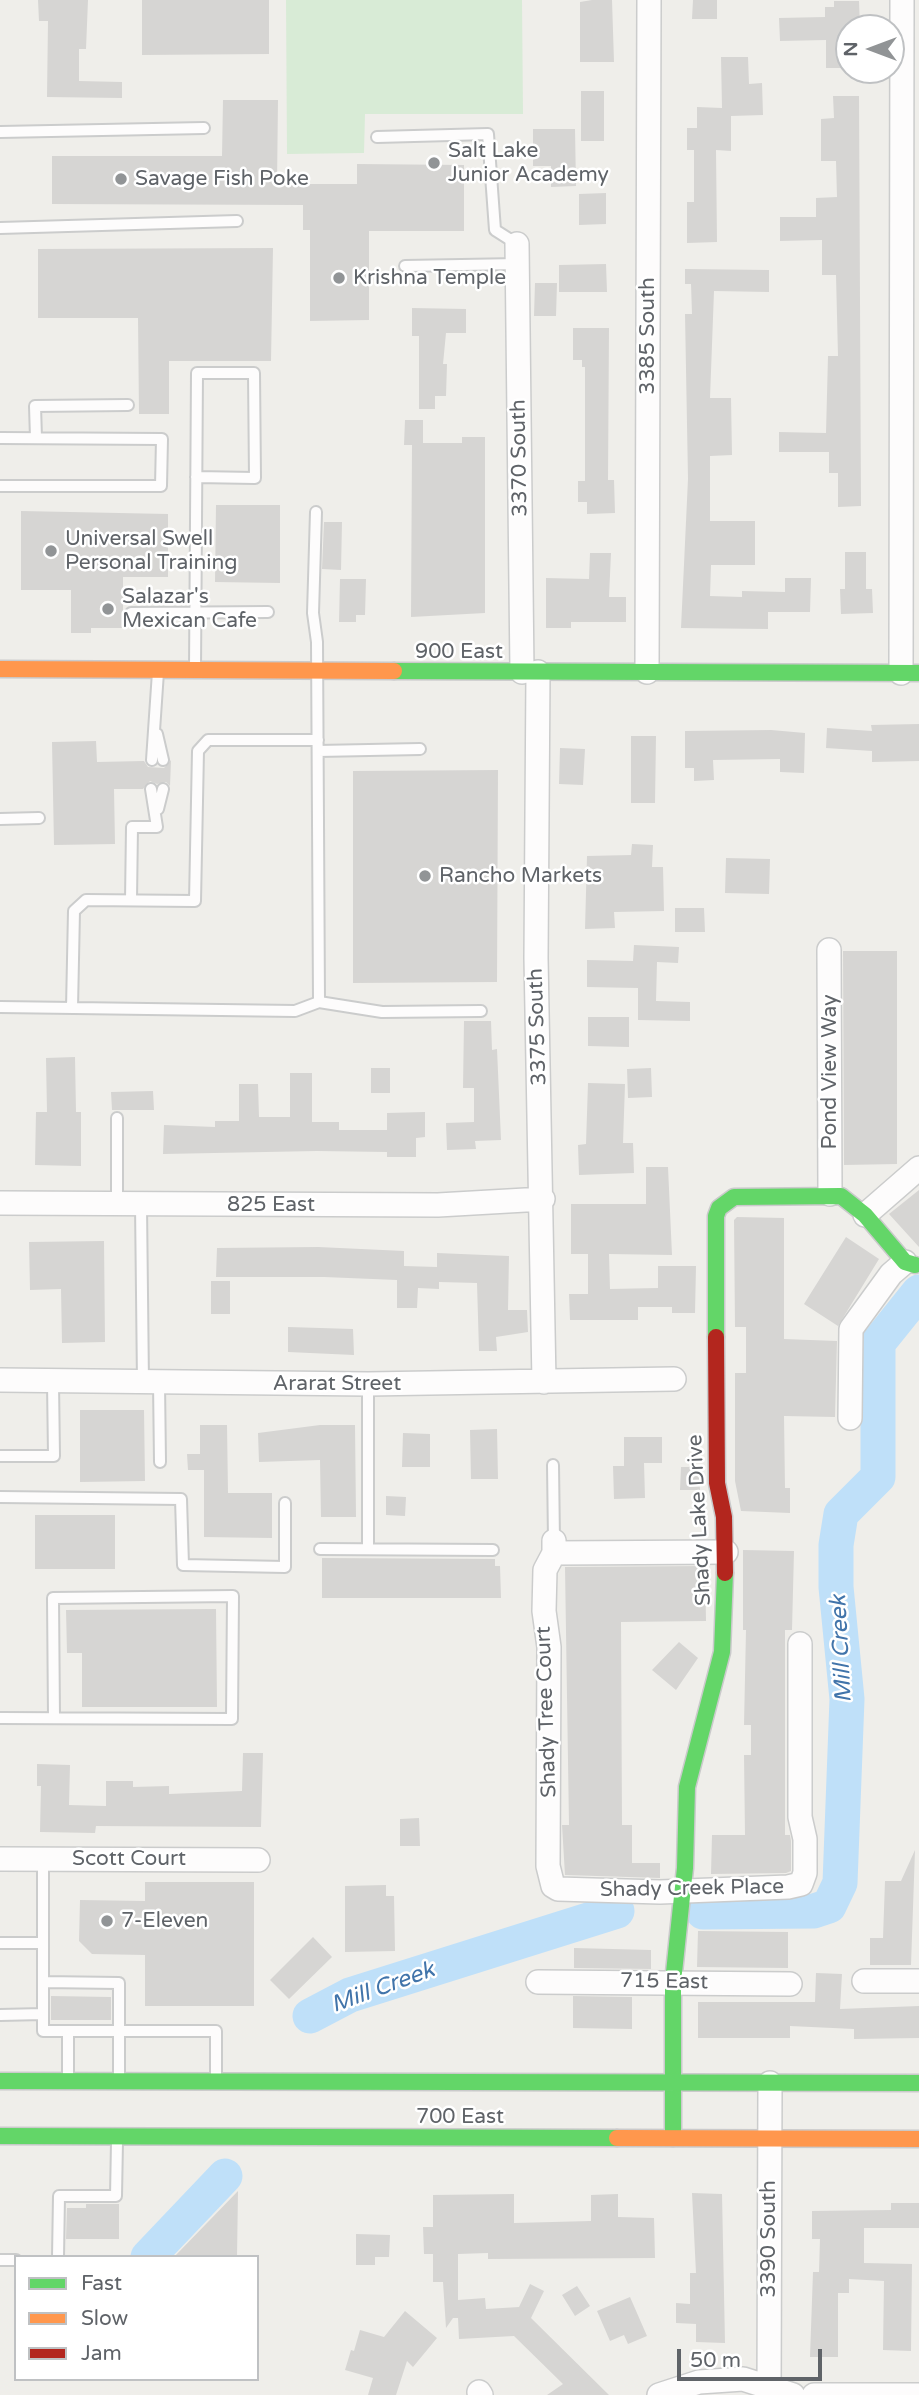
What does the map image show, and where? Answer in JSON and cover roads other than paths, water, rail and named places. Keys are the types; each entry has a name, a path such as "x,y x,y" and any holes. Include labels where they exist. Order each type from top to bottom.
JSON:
{"main road":[{"name":"900 East","path":"0,669 317,673 910,673"},
{"path":"830,1194 841,1196 865,1215 913,1263"},
{"name":"Shady Lake Drive","path":"673,2138 673,1982 683,1890 687,1787 722,1652 726,1552 724,1517 717,1483 716,1216 719,1208 734,1197 830,1194"},
{"name":"700 East","path":"0,2081 919,2084"},
{"name":"700 East","path":"0,2136 919,2139"}],"street":[{"name":"3385 South","path":"647,672 649,0"},
{"path":"902,0 910,673"},
{"name":"3370 South","path":"517,254 530,672"},
{"name":"3375 South","path":"530,672 543,1199 544,1382"},
{"name":"Pond View Way","path":"829,950 830,1194"},
{"path":"865,1215 919,1168"},
{"name":"825 East","path":"0,1203 438,1205 543,1199"},
{"path":"850,1418 851,1328 891,1274 913,1263"},
{"name":"Ararat Street","path":"0,1380 53,1383 368,1384 674,1379"},
{"path":"554,1547 726,1552"},
{"name":"Shady Tree Court","path":"553,1886 548,1866 551,1804 549,1647 544,1611 545,1570 554,1547"},
{"name":"Shady Creek Place","path":"553,1886 565,1890 683,1890 788,1887 801,1884 804,1879 805,1839 800,1817 800,1644"},
{"name":"Scott Court","path":"0,1859 258,1860"},
{"path":"864,1981 919,1981"},
{"name":"715 East","path":"538,1982 789,1984"},
{"name":"3390 South","path":"769,2083 769,2391"},
{"path":"659,2395 699,2382 743,2379 769,2391 793,2395"},
{"path":"814,2395 919,2395"}],"lane":[{"path":"0,132 204,128"},
{"path":"377,136 488,134 495,230 517,254"},
{"path":"0,228 237,220"},
{"path":"405,266 517,254"},
{"path":"195,671 195,612 196,477 197,373 254,373 255,478 196,477"},
{"path":"36,439 36,406 128,405"},
{"path":"0,438 162,439 161,486 0,486"},
{"path":"316,512 313,612 317,673 319,1002"},
{"path":"131,613 268,612"},
{"path":"157,760 155,724 158,671"},
{"path":"72,1008 74,911 86,900 195,901 198,751 208,740 420,750"},
{"path":"131,900 132,827 157,827 157,789"},
{"path":"0,819 39,818"},
{"path":"0,1007 295,1011 319,1002 382,1012 481,1011"},
{"path":"117,1118 117,1204"},
{"path":"141,1205 151,1383 160,1462"},
{"path":"0,1456 54,1456 53,1383"},
{"path":"368,1384 368,1549"},
{"path":"553,1465 554,1547"},
{"path":"0,1497 181,1499 183,1565 285,1567 285,1503"},
{"path":"320,1549 493,1550"},
{"path":"0,1718 232,1719 233,1596 53,1598 54,1718"},
{"path":"43,1859 43,2031 216,2031 216,2081"},
{"path":"0,1943 42,1943"},
{"path":"43,1982 119,1983 119,2081"},
{"path":"0,2015 43,2014"},
{"path":"68,2031 68,2081"},
{"path":"58,2255 59,2196 116,2196 117,2137"}],"waterway":[{"name":"Mill Creek","path":"703,1912 814,1911 829,1906 840,1883 847,1699 836,1587 836,1545 841,1514 878,1477 878,1343 919,1292"},
{"name":"Mill Creek","path":"310,2016 350,1995 617,1911"},
{"name":"Mill Creek","path":"150,2255 225,2176"}],"place":[{"name":"Salt Lake Junior Academy","path":"434,163"},
{"name":"Savage Fish Poke","path":"121,179"},
{"name":"Krishna Temple","path":"339,278"},
{"name":"Universal Swell Personal Training","path":"51,551"},
{"name":"Salazar's Mexican Cafe","path":"108,609"},
{"name":"Rancho Markets","path":"425,876"},
{"name":"7-Eleven","path":"107,1921"}]}
